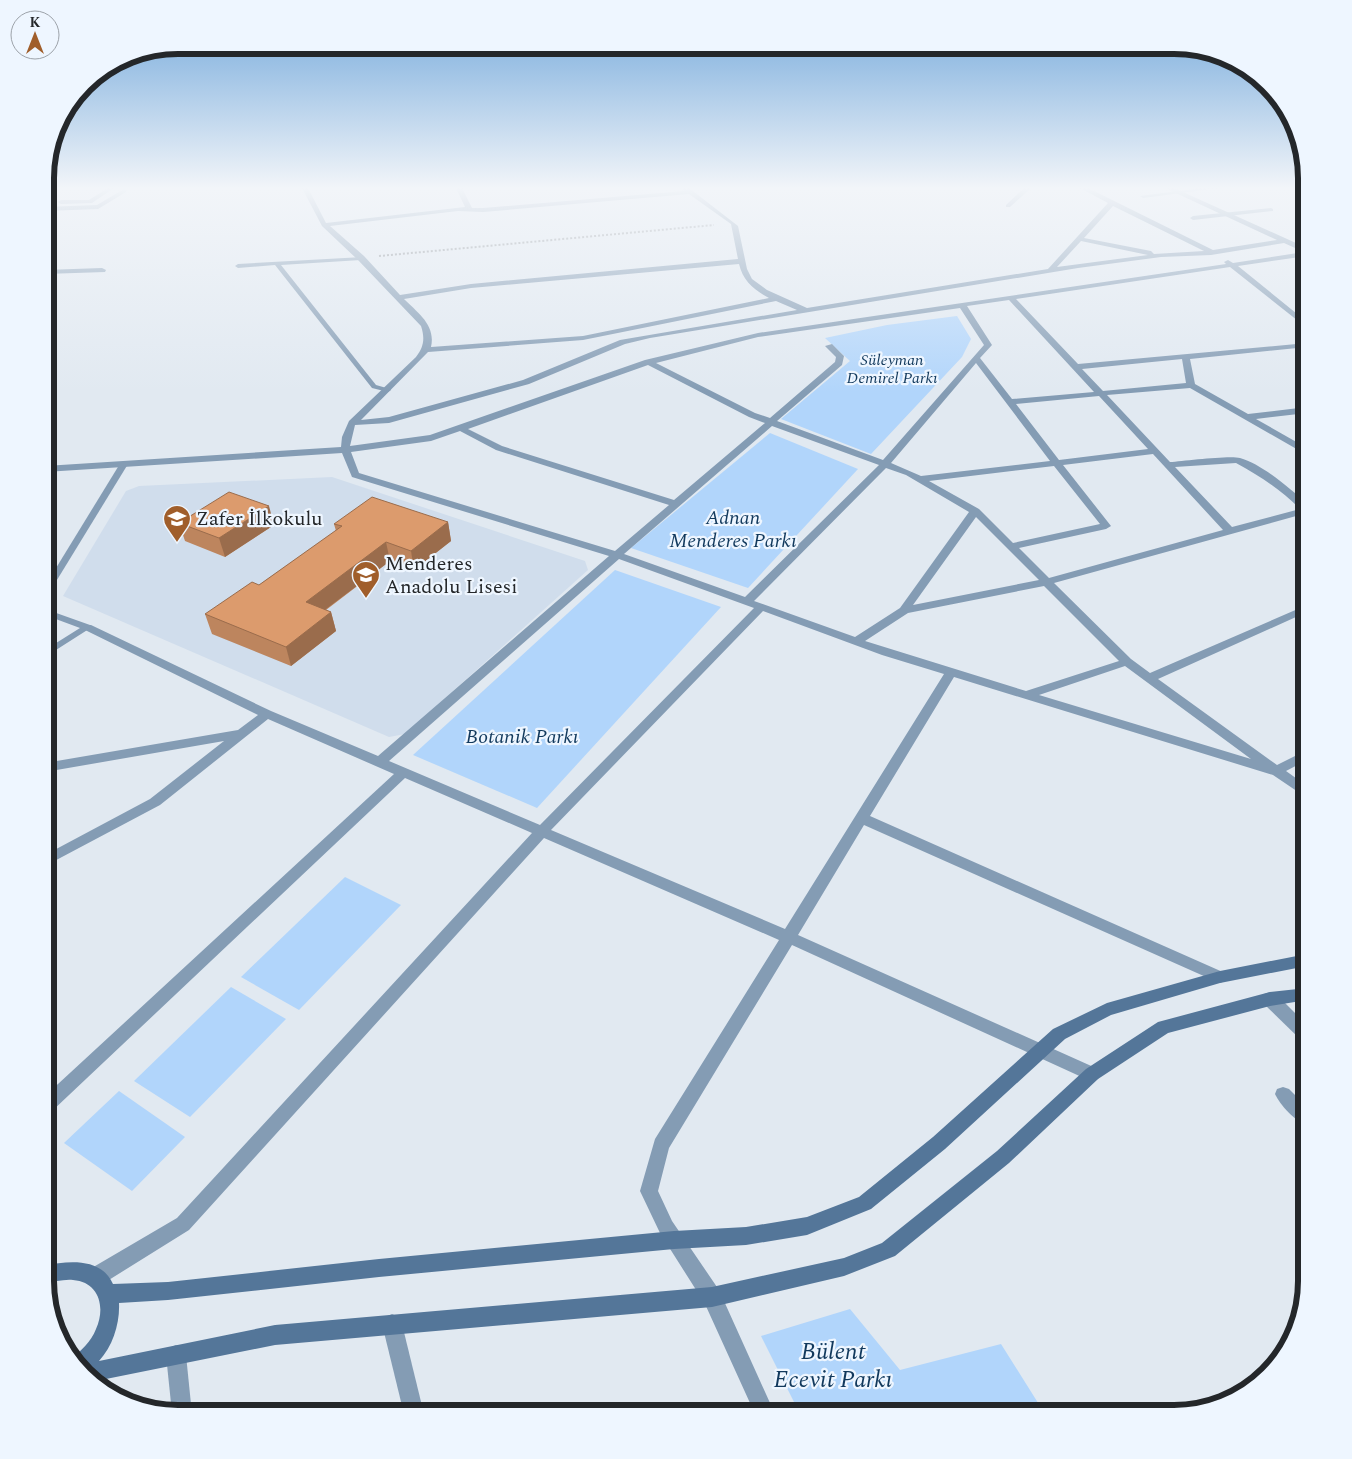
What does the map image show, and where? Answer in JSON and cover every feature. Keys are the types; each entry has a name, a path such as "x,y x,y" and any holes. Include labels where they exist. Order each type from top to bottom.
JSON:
{"street":[{"path":"742,256 745,273 753,283 815,315"},
{"path":"1052,270 1064,256"},
{"path":"352,424 390,420 526,382 623,342 650,336 1052,270 1154,256"},
{"path":"1217,256 1232,264 1298,319"},
{"path":"54,468 344,450 430,438 648,362 758,336 1286,256"},
{"path":"361,258 425,325 428,334 426,350 388,390 365,409 348,431 344,450 355,475 617,555 856,641 951,672 1276,771 1298,759"},
{"path":"399,297 471,286 743,261"},
{"path":"54,272 102,270"},
{"path":"1010,297 1230,531"},
{"path":"426,350 583,338 780,298"},
{"path":"747,602 885,464 988,345 962,305"},
{"path":"823,320 831,324"},
{"path":"583,338 602,352"},
{"path":"380,762 839,363 840,356 829,346"},
{"path":"1076,367 1298,346"},
{"path":"1185,356 1191,385"},
{"path":"976,358 1106,526 1011,547"},
{"path":"648,362 752,414 885,464 919,479 975,511 1127,662 1298,787"},
{"path":"1010,402 1191,385 1298,447"},
{"path":"1246,417 1298,411"},
{"path":"460,428 499,448 676,504"},
{"path":"919,479 1056,461 1155,451"},
{"path":"1168,465 1238,460 1273,480 1298,501"},
{"path":"856,641 904,610 975,511"},
{"path":"904,610 1046,582 1298,512"},
{"path":"97,1276 183,1224 542,831 761,607"},
{"path":"1150,678 1298,612"},
{"path":"87,627 267,714 788,937 1092,1074"},
{"path":"1025,695 1127,662"},
{"path":"761,1405 712,1297 674,1240 649,1191 661,1145 951,672"},
{"path":"54,856 155,802 267,714"},
{"path":"54,766 242,734"},
{"path":"54,1098 404,772"},
{"path":"862,818 1220,977"},
{"path":"109,1294 168,1291 389,1267 674,1240 746,1236 807,1226 865,1203 939,1143 1058,1034 1107,1010 1220,977 1298,962"},
{"path":"93,1372 275,1334 712,1297 844,1267 888,1250 1003,1157 1092,1074 1164,1027 1270,999 1298,995"},
{"path":"1270,999 1298,1026"},
{"path":"1283,1094 1298,1109"},
{"path":"54,1271 65,1268 82,1270 97,1276 107,1288 109,1294 111,1304 109,1324 100,1344 83,1362"},
{"path":"392,1324 412,1405"},
{"path":"176,1355 181,1405"}],"lane":[{"path":"238,266 278,265 361,258"},
{"path":"278,265 374,387 388,390"},
{"path":"54,578 124,464"},
{"path":"54,615 87,627"},
{"path":"54,648 87,627"}],"path":[{"path":"361,258 381,256"}],"shaded area":[{"name":"Menderes Anadolu Lisesi","path":"332,477 585,561 588,570 405,734 389,737 63,596 126,491 139,486"}],"green space":[{"name":"Süleyman Demirel Parkı","path":"957,316 971,339 962,357 871,454 781,419 850,361 825,338 887,325"},
{"name":"Adnan Menderes Parkı","path":"770,433 858,469 748,588 631,548"},
{"name":"Botanik Parkı","path":"615,570 721,607 537,808 413,755"},
{"path":"345,877 401,905 299,1010 241,977"},
{"path":"231,987 286,1019 190,1117 134,1081"},
{"path":"119,1091 185,1137 132,1191 64,1143"},
{"name":"Bülent Ecevit Parkı","path":"850,1309 900,1370 1001,1344 1039,1405 796,1405 761,1336"}],"building":[{"path":"229,492 269,506 219,538 179,523"},
{"path":"372,497 448,522 411,551 386,542 306,602 331,612 286,647 205,614 252,582 259,585 342,526 334,524"}],"place":[{"name":"Zafer İlkokulu","path":"177,543"},
{"name":"Menderes Anadolu Lisesi","path":"366,599"}]}
